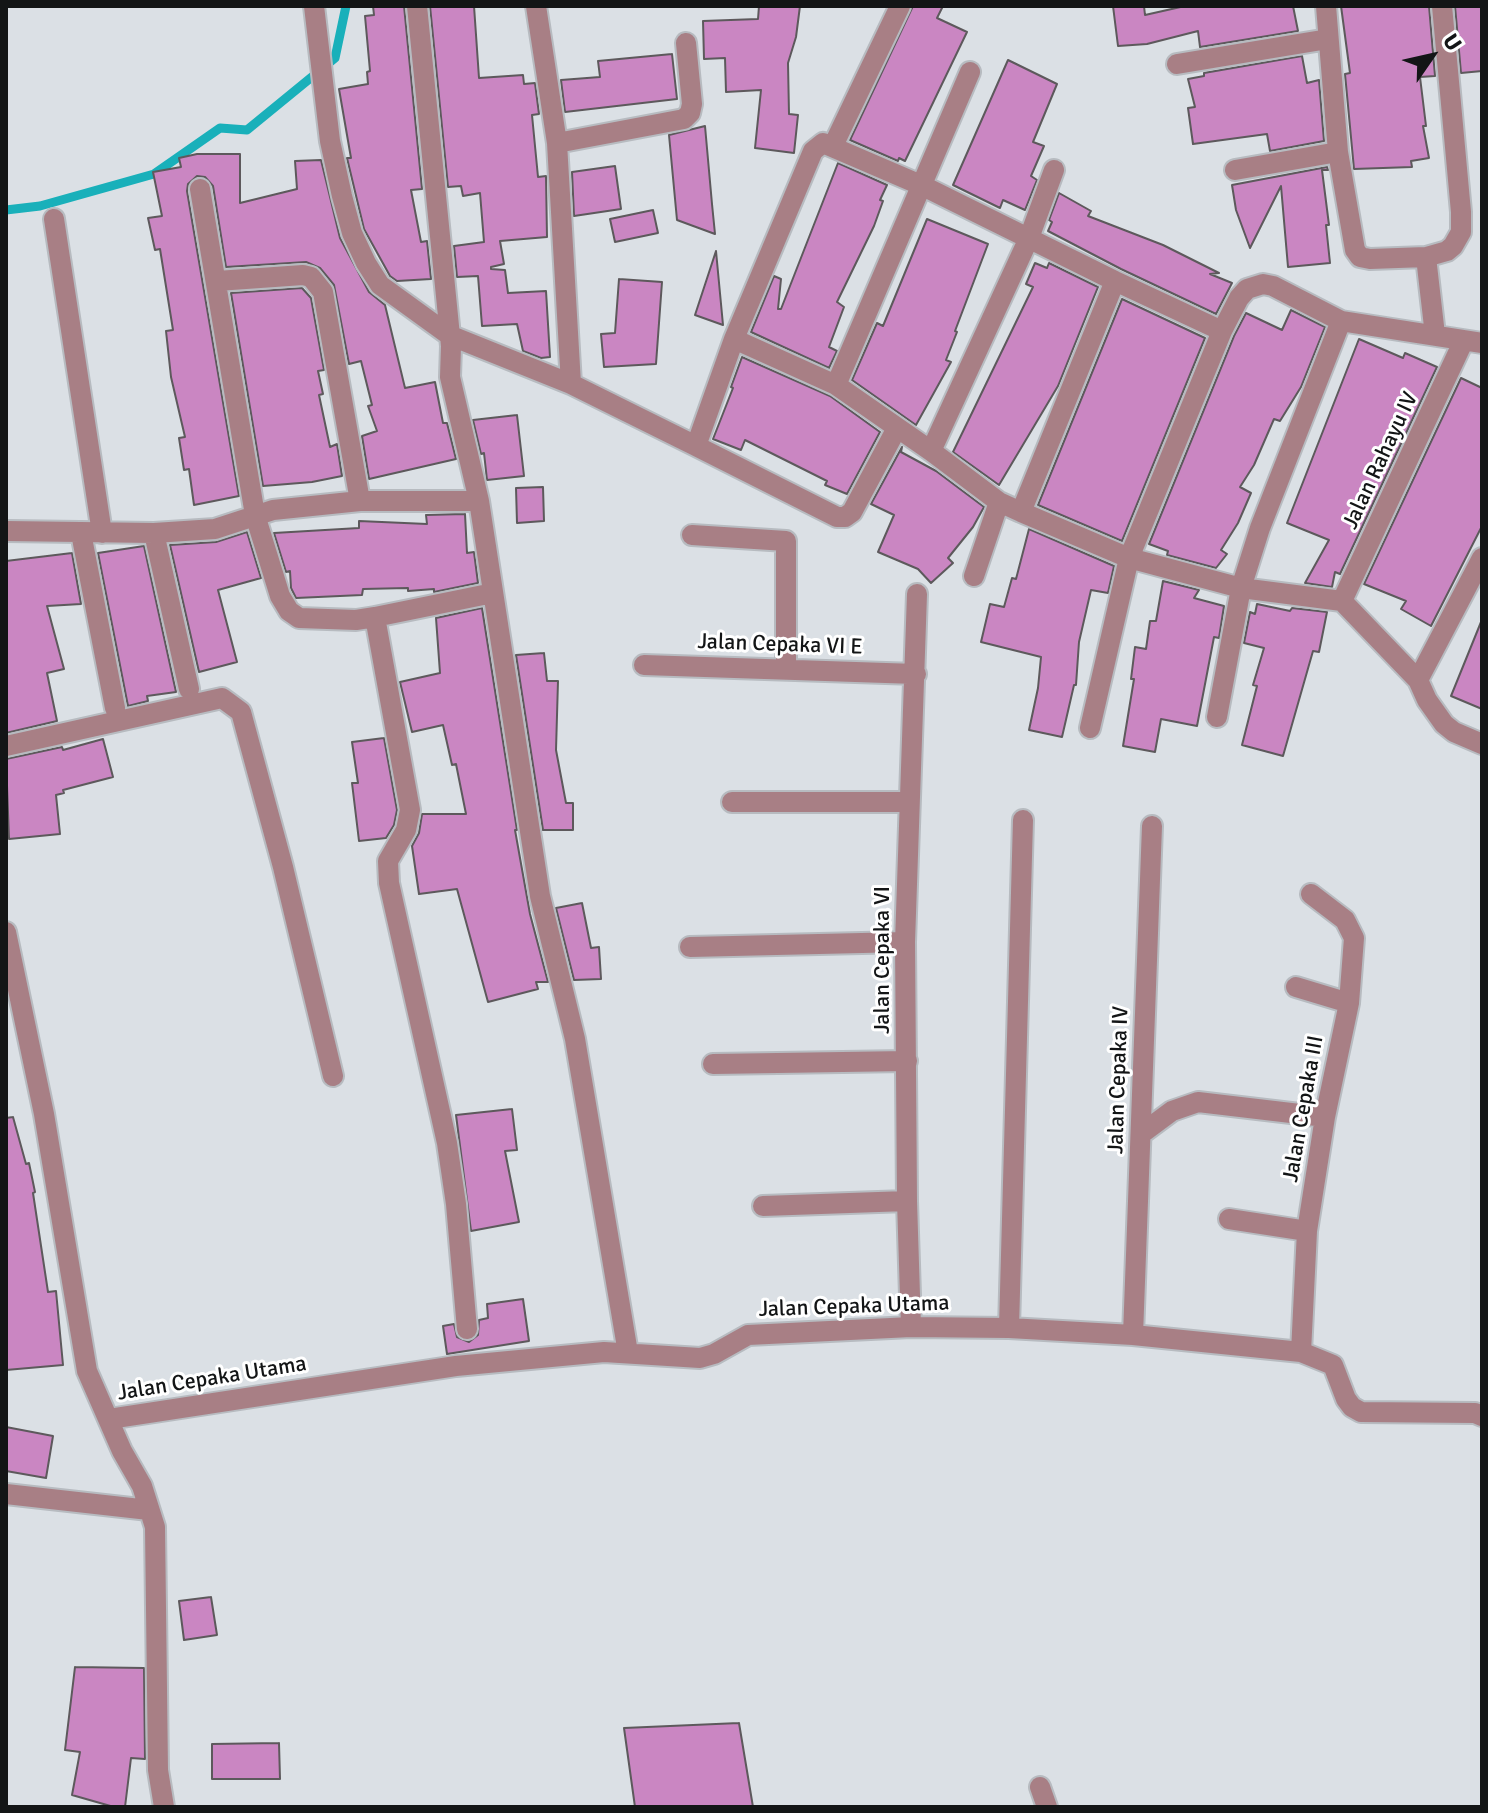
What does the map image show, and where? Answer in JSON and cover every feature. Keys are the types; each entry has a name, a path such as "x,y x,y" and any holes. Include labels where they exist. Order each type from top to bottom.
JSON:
{"street":[{"path":"314,6 330,141 352,233 380,285 450,341 571,384 837,517 845,517 852,512 897,428"},
{"path":"417,6 450,341 450,377 479,501 540,896 575,1039 628,1353"},
{"path":"536,6 557,143 571,384"},
{"path":"833,146 900,6"},
{"path":"1326,6 1338,152 1355,250 1360,257 1426,257 1447,251 1461,232 1442,6"},
{"path":"1177,64 1328,39"},
{"path":"557,143 684,119 690,113 692,104 686,43"},
{"path":"836,385 970,72"},
{"path":"696,446 734,339 813,151 823,143 923,186 1222,331"},
{"path":"1235,170 1338,152"},
{"path":"931,451 1029,238 1054,170"},
{"path":"200,189 255,515 280,596 289,611 299,618 356,620 493,593"},
{"path":"54,219 102,533"},
{"path":"1426,257 1435,335"},
{"path":"217,281 303,275 311,277 323,292 360,501"},
{"path":"1021,512 1115,281"},
{"path":"1090,728 1129,558 1222,331 1247,289 1263,284 1273,286 1341,321 1473,342"},
{"path":"1217,717 1241,588 1260,528 1341,321"},
{"path":"734,339 836,385 999,502 1021,512 1129,558 1241,588 1342,601 1418,680 1427,700 1444,724 1454,732 1482,744"},
{"name":"Jalan Rahayu IV","path":"1342,601 1473,342"},
{"path":"6,531 154,533 215,529 273,510 360,501 479,501"},
{"path":"974,576 999,502"},
{"path":"81,533 115,708"},
{"path":"154,533 189,689"},
{"path":"692,535 786,541 786,669"},
{"path":"1418,680 1482,558"},
{"name":"Jalan Cepaka VI","path":"911,1327 905,942 917,594"},
{"path":"375,617 410,810 406,830 388,861 389,883 447,1143 456,1204 467,1329"},
{"name":"Jalan Cepaka VI E","path":"644,665 916,674"},
{"path":"6,746 222,698 241,712 283,867 333,1076"},
{"path":"732,802 909,802"},
{"path":"1009,1328 1023,820"},
{"name":"Jalan Cepaka IV","path":"1133,1335 1152,826"},
{"name":"Jalan Cepaka III","path":"1301,1352 1307,1231 1325,1117 1349,1003 1354,938 1351,929 1334,909 1311,894"},
{"path":"6,932 44,1114 87,1371 122,1451 142,1486 155,1527 158,1770 164,1807"},
{"path":"690,947 905,942"},
{"path":"1296,987 1349,1003"},
{"path":"713,1064 907,1061"},
{"path":"1141,1134 1172,1111 1198,1102 1325,1117"},
{"path":"763,1206 907,1201"},
{"path":"1229,1219 1307,1231"},
{"name":"Jalan Cepaka Utama","path":"109,1419 456,1366 567,1354 628,1353 700,1358 714,1354 748,1335 911,1327 1009,1328 1133,1335 1301,1352 1333,1365 1346,1399 1361,1412 1475,1413 1482,1416"},
{"path":"6,1494 149,1510"},
{"path":"1040,1787 1047,1807"}],"building":[{"path":"373,6 404,6 422,189 411,190 421,242 427,241 431,279 397,281 390,276 364,229 347,158 351,158 339,89 368,84 367,72 370,71 365,16 374,15"},
{"path":"430,6 474,6 479,78 523,75 524,84 535,83 539,114 532,115 538,177 546,176 547,237 500,241 504,264 491,269 505,270 508,293 546,291 550,357 541,358 523,351 517,324 482,326 478,276 457,277 454,246 484,242 480,193 463,196 461,186 448,187"},
{"path":"759,6 800,6 796,37 788,63 789,114 798,115 794,153 755,148 761,90 726,92 725,58 704,59 703,21 758,19"},
{"path":"913,6 943,6 937,18 967,32 905,161 899,158 898,161 850,140"},
{"path":"1113,6 1144,6 1145,15 1185,6 1293,6 1298,31 1200,47 1198,31 1147,44 1118,46"},
{"path":"1341,6 1429,6 1435,76 1420,77 1426,126 1423,126 1429,158 1411,161 1412,167 1354,169 1345,74 1350,73"},
{"path":"1455,6 1482,6 1482,71 1461,73"},
{"path":"672,54 677,99 565,112 561,80 600,77 598,61"},
{"path":"1302,56 1307,83 1319,80 1324,141 1270,151 1267,134 1193,144 1188,108 1195,107 1188,79 1204,76 1204,73"},
{"path":"1008,60 1057,84 1033,142 1044,146 1031,176 1037,180 1025,210 1003,200 1000,208 953,185"},
{"path":"705,126 715,234 677,220 669,135"},
{"path":"197,154 240,154 240,203 297,189 295,161 321,160 340,238 369,292 385,305 405,388 435,382 443,423 447,423 456,459 369,479 362,436 377,431 368,406 372,405 361,361 349,364 334,285 320,268 306,262 226,267 213,186 205,177 197,176 188,184 187,191 239,496 194,505 189,469 184,470 179,438 185,437 171,377 166,331 173,330 160,249 155,250 148,218 162,216 153,172 181,167 179,158"},
{"path":"838,163 887,185 874,226 837,302 844,307 829,347 837,351 829,368 751,332 774,276 781,279 778,309 781,309"},
{"path":"615,166 621,209 574,216 572,172"},
{"path":"1327,167 1328,170 1322,170 1330,263 1288,267 1281,186 1250,248 1236,210 1232,185"},
{"path":"1059,193 1091,211 1088,216 1163,245 1219,273 1210,274 1232,283 1216,314 1048,231"},
{"path":"653,210 658,233 615,242 610,219"},
{"path":"927,219 988,244 955,331 946,360 951,362 916,425 852,380 877,323 883,326"},
{"path":"716,251 723,325 695,315"},
{"path":"1035,263 1047,268 1049,263 1098,287 1058,386 999,485 953,452 1033,287 1026,284"},
{"path":"619,279 662,282 656,364 604,367 601,334 615,333"},
{"path":"302,288 311,298 324,370 318,371 323,394 319,395 330,447 337,444 342,476 263,486 231,293"},
{"path":"1122,299 1205,338 1122,541 1038,505"},
{"path":"1291,310 1325,327 1301,387 1280,421 1274,419 1254,465 1240,487 1251,493 1238,523 1221,550 1227,554 1216,568 1167,555 1168,551 1149,544 1234,336 1246,313 1282,330"},
{"path":"1359,339 1403,358 1405,353 1437,367 1340,574 1335,572 1332,587 1305,583 1329,540 1287,523"},
{"path":"742,357 830,396 880,432 847,494 745,440 741,450 713,439"},
{"path":"1461,378 1482,388 1482,526 1431,626 1401,609 1406,601 1364,584"},
{"path":"517,415 524,476 487,480 484,453 481,454 473,420"},
{"path":"902,447 901,452 936,471 984,507 973,527 948,558 953,563 931,583 918,569 878,552 894,515 871,504"},
{"path":"543,487 544,521 517,523 516,488"},
{"path":"465,514 467,553 474,552 478,583 434,592 434,589 363,589 362,595 296,598 291,588 290,571 286,572 274,533 359,528 359,521 427,524 426,515"},
{"path":"1029,529 1114,566 1108,593 1091,590 1079,642 1076,685 1062,737 1029,730 1041,657 981,642 990,604 1004,607 1012,578 1016,579"},
{"path":"247,532 261,578 218,590 237,662 199,672 170,545 216,542"},
{"path":"144,546 176,692 147,696 148,701 128,706 98,553"},
{"path":"72,553 81,604 47,606 64,669 47,673 57,721 6,733 6,561"},
{"path":"1163,581 1199,590 1194,598 1224,606 1219,638 1214,637 1197,726 1161,719 1155,752 1123,746 1134,679 1131,679 1135,647 1146,649 1150,621 1156,621"},
{"path":"1257,604 1290,611 1292,608 1327,612 1319,652 1313,651 1283,756 1242,745 1257,686 1253,685 1264,648 1244,643 1250,612 1255,614"},
{"path":"482,608 515,830 530,914 548,982 536,982 538,989 488,1002 457,889 419,894 412,846 419,833 422,814 466,814 456,764 452,765 443,725 412,732 400,682 440,673 436,618"},
{"path":"1482,623 1482,709 1451,696"},
{"path":"544,653 547,681 558,681 556,750 566,803 573,803 573,830 543,830 516,655"},
{"path":"384,738 397,810 394,825 386,838 359,841 352,783 358,783 352,742"},
{"path":"103,739 113,777 63,790 64,793 56,795 60,834 9,839 6,759 62,747 63,750"},
{"path":"582,903 591,948 599,947 601,979 574,980 556,908"},
{"path":"512,1109 517,1150 505,1151 519,1222 471,1231 456,1115"},
{"path":"13,1117 26,1164 29,1163 35,1192 48,1292 56,1291 63,1365 6,1370 6,1118"},
{"path":"523,1299 529,1341 447,1354 443,1326 454,1324 457,1337 469,1342 478,1335 479,1320 488,1318 487,1304"},
{"path":"6,1427 53,1436 46,1478 6,1471"},
{"path":"211,1597 217,1635 184,1640 179,1601"},
{"path":"75,1667 144,1668 145,1759 131,1758 125,1807 114,1807 72,1795 80,1752 65,1750"},
{"path":"739,1723 753,1807 635,1807 624,1728"},
{"path":"279,1743 280,1779 212,1779 212,1744"}],"waterway":[{"path":"6,210 40,206 154,174 220,128 247,130 335,58 346,6"}]}
